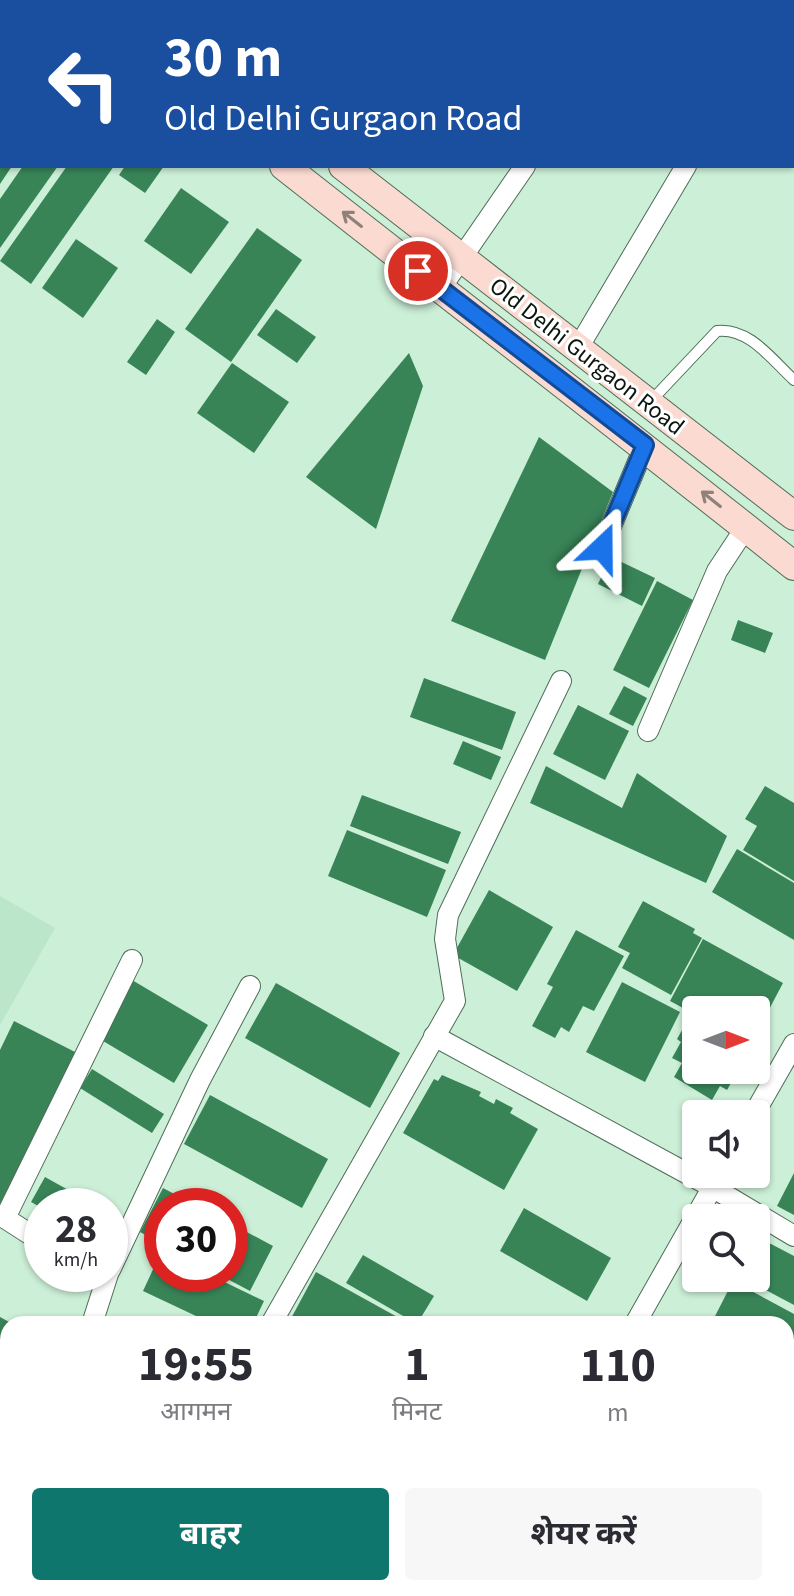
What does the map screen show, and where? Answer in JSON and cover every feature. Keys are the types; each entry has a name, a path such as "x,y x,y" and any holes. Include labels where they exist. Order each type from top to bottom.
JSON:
{"main road":[{"name":"Old Delhi Gurgaon Road","path":"287,168 645,445 794,566"},
{"name":"Old Delhi Gurgaon Road","path":"346,168 794,516"}],"street":[{"path":"440,289 524,168"},
{"path":"578,348 685,168"},
{"path":"602,548 645,445"},
{"path":"648,731 717,571 746,527"},
{"path":"276,1316 455,1001 445,939 448,915 561,681"},
{"path":"24,1230 3,1217 132,960"},
{"path":"128,1225 250,986"},
{"path":"434,1036 682,1163"},
{"path":"762,1100 794,1044"},
{"path":"640,1316 712,1188"},
{"path":"727,1188 794,1236"},
{"path":"94,1316 99,1292"}],"lane":[{"path":"649,403 717,331 733,329 747,337 794,380"}],"shaded area":[{"path":"0,896 55,928 0,1025"}],"building":[{"path":"0,168 11,168 0,184"},
{"path":"22,168 57,168 0,248 0,199"},
{"path":"66,168 113,168 31,284 0,261"},
{"path":"124,168 163,168 145,193 119,175"},
{"path":"181,188 229,222 191,274 144,241"},
{"path":"257,228 302,260 231,362 185,329"},
{"path":"76,239 118,268 83,318 42,288"},
{"path":"276,309 316,337 297,363 257,335"},
{"path":"157,319 175,332 146,375 127,362"},
{"path":"409,353 423,386 376,529 306,477"},
{"path":"232,363 289,402 254,453 197,413"},
{"path":"539,437 613,492 545,660 451,621"},
{"path":"611,557 655,578 642,606 598,584"},
{"path":"657,581 693,600 649,688 613,670"},
{"path":"738,620 773,633 765,653 731,640"},
{"path":"424,678 516,712 502,750 410,717"},
{"path":"624,686 647,698 633,726 609,714"},
{"path":"578,705 629,731 605,780 553,754"},
{"path":"463,741 501,757 491,780 453,764"},
{"path":"546,766 622,808 637,773 727,836 706,883 530,803"},
{"path":"765,786 794,803 794,881 743,850 757,826 745,819"},
{"path":"362,795 461,832 448,864 350,826"},
{"path":"347,830 446,870 427,917 328,876"},
{"path":"737,849 794,883 794,940 712,892"},
{"path":"489,890 553,927 517,991 453,955"},
{"path":"643,901 695,929 693,933 702,938 671,995 622,968 630,953 618,947"},
{"path":"576,930 624,956 594,1011 583,1006 569,1032 561,1027 555,1038 532,1026 553,987 547,984"},
{"path":"703,939 783,983 770,1008 770,996 682,996 682,1007 670,1001"},
{"path":"132,980 208,1025 174,1083 98,1038"},
{"path":"622,982 680,1012 645,1082 586,1052"},
{"path":"276,983 400,1053 370,1108 245,1038"},
{"path":"14,1021 77,1053 0,1204 0,1050"},
{"path":"682,1030 682,1063 672,1058 681,1042 677,1039"},
{"path":"682,1063 682,1082 674,1077"},
{"path":"92,1069 164,1114 152,1133 80,1088"},
{"path":"442,1075 481,1092 479,1096 494,1104 496,1099 513,1108 510,1113 538,1129 504,1190 403,1133 434,1079 438,1081"},
{"path":"686,1084 730,1084 727,1090 720,1086 712,1100"},
{"path":"210,1095 328,1159 302,1208 184,1144"},
{"path":"794,1173 794,1215 777,1206"},
{"path":"45,1177 65,1188 39,1188"},
{"path":"524,1208 611,1258 587,1301 500,1251"},
{"path":"248,1233 273,1246 248,1290"},
{"path":"770,1243 794,1256 794,1305 769,1292"},
{"path":"363,1255 434,1296 422,1316 403,1316 346,1283"},
{"path":"316,1272 396,1316 292,1316"},
{"path":"145,1292 245,1292 264,1301 257,1316 196,1316"},
{"path":"727,1292 753,1292 794,1316 715,1316"}],"route":[{"path":"418,271 541,369 645,445 602,548"}]}
